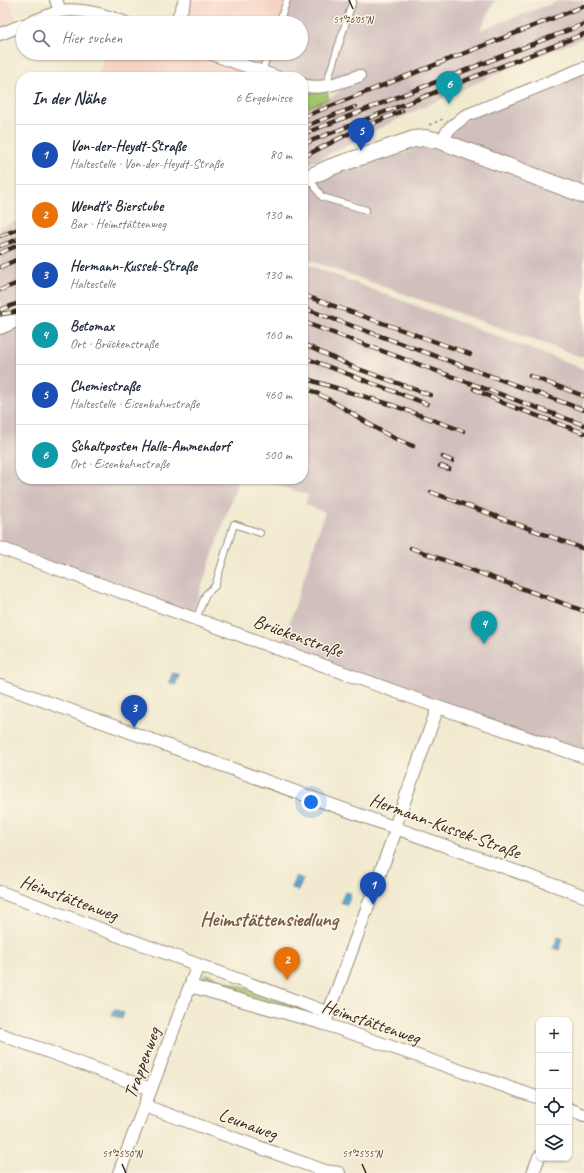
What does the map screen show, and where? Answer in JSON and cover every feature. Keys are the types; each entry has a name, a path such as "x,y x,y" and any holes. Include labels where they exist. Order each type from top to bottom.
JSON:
{"street":[{"path":"178,16 184,0"},
{"path":"41,16 58,6 106,16"},
{"path":"0,34 16,28"},
{"path":"229,60 262,72"},
{"path":"441,142 450,128 464,116 584,68"},
{"path":"308,86 317,87 359,76"},
{"path":"308,177 330,167 414,139 426,138 441,142 584,195"},
{"path":"0,326 16,320"},
{"name":"Brückenstraße","path":"0,548 438,707 584,757"},
{"name":"Hermann-Kussek-Straße","path":"0,685 584,896"},
{"path":"327,1019 438,707"},
{"name":"Heimstättenweg","path":"0,892 198,965 327,1019 536,1097"},
{"name":"Trappenweg","path":"119,1173 198,965"},
{"name":"Heimstättenweg","path":"190,986 327,1019"},
{"path":"0,1034 150,1089"},
{"name":"Leunaweg","path":"145,1106 324,1171 339,1173"},
{"path":"572,1110 584,1115"},
{"path":"533,1173 538,1161"}],"lane":[{"path":"281,16 286,0"},
{"path":"326,85 353,0"},
{"path":"262,72 266,60"},
{"path":"308,180 322,197 366,210"},
{"path":"196,619 206,594 215,586 234,524 260,533"}],"shaded area":[{"path":"0,0 9,0 16,20 0,27"},
{"path":"185,0 287,0 281,16 179,16"},
{"path":"287,0 495,0 480,30 562,0 584,0 584,38 507,69 398,119 308,164 308,107 329,99 358,76 308,84 308,72 262,72 266,60 308,60 308,16 281,16"},
{"path":"102,60 215,60 247,72 99,72"},
{"path":"229,60 266,60 262,72"},
{"path":"584,68 584,358 308,260 308,186 333,171 407,153 503,100"},
{"path":"16,221 16,304 0,310 0,227"},
{"path":"308,265 584,369 584,757 281,649 325,512 305,505 308,495 274,484 308,484"},
{"path":"16,319 16,484 237,484 191,617 0,546 0,326"}],"green space":[{"path":"327,91 329,99 308,107 308,93"},
{"path":"207,974 318,1015 316,1016 203,984 203,978"}],"water":[{"path":"173,673 179,675 175,685 169,682"},
{"path":"296,876 303,879 298,891 291,888"},
{"path":"345,892 351,894 347,905 341,902"},
{"path":"558,937 563,939 559,950 553,948"},
{"path":"114,1009 124,1013 122,1019 112,1015"}],"railway":[{"path":"308,115 584,6"},
{"path":"308,132 584,24"},
{"path":"308,142 584,34"},
{"path":"308,125 355,107"},
{"path":"308,154 350,133 402,111"},
{"path":"0,236 16,230"},
{"path":"0,246 16,240"},
{"path":"0,253 16,246"},
{"path":"0,267 16,260"},
{"path":"0,290 16,284"},
{"path":"308,297 470,354"},
{"path":"0,310 16,304"},
{"path":"308,310 584,410"},
{"path":"2,314 16,312"},
{"path":"308,324 584,425"},
{"path":"308,346 353,367 430,395"},
{"path":"308,359 427,404"},
{"path":"530,376 584,396"},
{"path":"308,380 392,405 463,431"},
{"path":"308,389 331,401 384,433 413,446"},
{"path":"474,389 503,403 584,433"},
{"path":"443,457 452,461"},
{"path":"440,466 449,469"},
{"path":"431,492 584,549"},
{"path":"411,548 584,611"}],"place":[{"name":"Schaltposten Halle-Ammendorf","path":"449,104"},
{"name":"Chemiestraße","path":"361,151"},
{"name":"Betomax","path":"484,644"},
{"name":"Hermann-Kussek-Straße","path":"134,728"},
{"name":"Von-der-Heydt-Straße","path":"373,905"},
{"name":"Wendt's Bierstube","path":"287,980"}],"district":[{"name":"Heimstättensiedlung","path":"269,919"}]}
